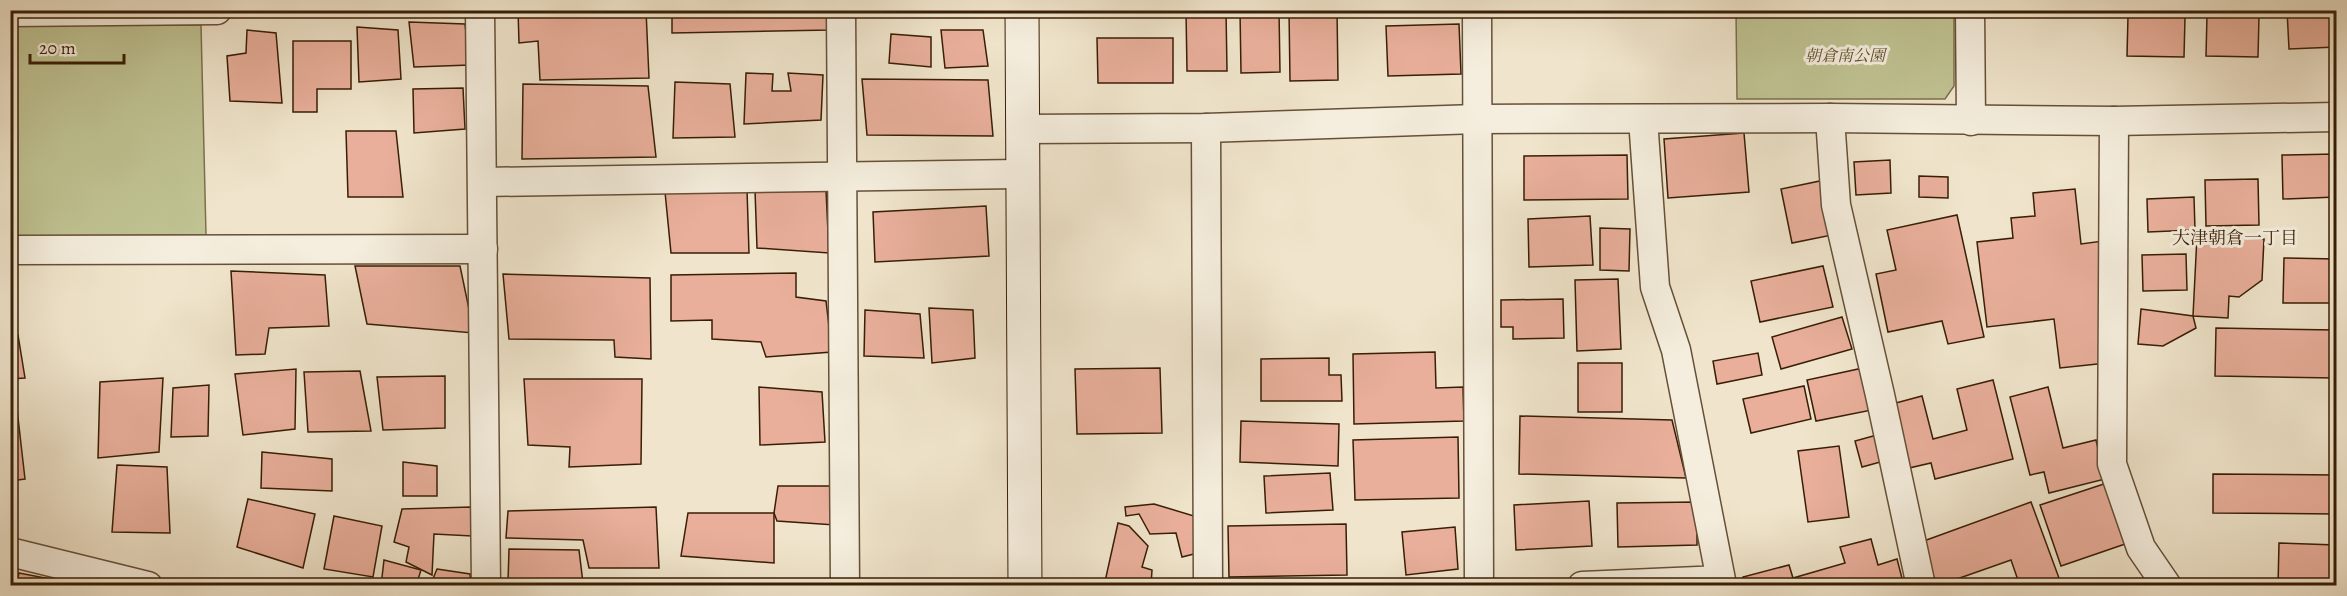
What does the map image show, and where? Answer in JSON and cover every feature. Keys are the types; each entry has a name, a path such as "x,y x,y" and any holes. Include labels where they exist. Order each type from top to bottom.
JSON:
{"street":[{"path":"10,12 217,10"},
{"path":"480,10 486,585"},
{"path":"841,10 845,585"},
{"path":"1022,10 1025,585"},
{"path":"1477,10 1479,585"},
{"path":"1970,10 1971,121"},
{"path":"1022,129 1206,128 1477,119 1830,118 2115,121 2337,117"},
{"path":"1582,585 1721,580 1676,350 1655,287 1643,118"},
{"path":"1830,118 1836,205 1921,585"},
{"path":"2115,121 2112,464 2141,548 2167,585"},
{"path":"1206,128 1208,585"},
{"path":"483,182 1022,174"},
{"path":"10,250 483,249"},
{"path":"10,552 148,585"}],"green space":[{"name":"朝倉南公園","path":"1736,11 1954,11 1954,86 1945,99 1737,99"},
{"path":"10,25 201,25 206,235 11,236"}],"building":[{"path":"518,10 646,10 649,78 540,80 538,41 519,43"},
{"path":"672,10 830,10 830,30 672,33"},
{"path":"896,10 974,10 974,13 896,15"},
{"path":"1226,10 1227,71 1187,71 1186,11"},
{"path":"1240,10 1279,10 1280,72 1241,73"},
{"path":"1289,10 1337,10 1338,80 1290,81"},
{"path":"2287,10 2336,10 2336,47 2289,49"},
{"path":"2207,15 2259,16 2258,57 2206,56"},
{"path":"2128,16 2185,17 2184,57 2127,56"},
{"path":"409,22 465,24 470,65 414,67"},
{"path":"1459,24 1461,74 1388,76 1386,26"},
{"path":"357,27 398,30 401,79 359,82"},
{"path":"247,30 276,33 282,103 230,101 227,56 246,53"},
{"path":"941,30 983,30 988,66 945,68"},
{"path":"891,34 931,37 931,67 889,63"},
{"path":"1097,38 1173,38 1173,83 1098,83"},
{"path":"293,41 351,41 351,89 317,89 317,112 293,112"},
{"path":"746,73 773,74 772,91 791,91 788,73 823,75 821,120 744,124"},
{"path":"862,79 988,80 993,136 867,135"},
{"path":"675,82 730,84 735,137 673,138"},
{"path":"523,84 648,86 656,157 522,159"},
{"path":"463,88 465,129 414,133 413,89"},
{"path":"346,131 396,131 403,197 348,197"},
{"path":"1744,133 1749,192 1668,198 1664,139"},
{"path":"2336,154 2336,197 2283,199 2282,155"},
{"path":"1627,155 1628,199 1524,200 1524,156"},
{"path":"1890,160 1891,193 1856,195 1854,162"},
{"path":"1919,176 1948,177 1948,198 1919,197"},
{"path":"2258,179 2259,225 2206,226 2205,180"},
{"path":"1820,181 1832,235 1792,243 1781,189"},
{"path":"747,189 749,253 671,253 665,192"},
{"path":"2075,189 2081,244 2103,241 2116,362 2060,368 2054,319 1987,327 1977,242 2013,238 2011,218 2035,216 2033,193"},
{"path":"755,190 826,190 829,253 757,248"},
{"path":"2194,197 2195,230 2148,232 2147,199"},
{"path":"986,206 989,256 875,262 873,212"},
{"path":"1957,215 1984,337 1948,344 1942,321 1888,332 1876,274 1896,270 1887,230"},
{"path":"1590,216 1593,265 1529,267 1528,219"},
{"path":"1600,228 1630,229 1629,271 1600,270"},
{"path":"2197,236 2264,239 2262,280 2239,297 2229,296 2228,318 2193,316"},
{"path":"2186,254 2187,290 2143,291 2142,255"},
{"path":"2284,258 2336,259 2336,303 2283,303"},
{"path":"355,266 460,266 474,333 367,324"},
{"path":"1823,266 1833,307 1760,322 1751,281"},
{"path":"231,271 325,275 329,326 269,328 265,354 236,355"},
{"path":"796,273 796,297 826,301 832,352 766,357 761,342 712,339 712,320 671,321 671,275"},
{"path":"503,274 650,278 651,359 615,357 614,340 509,339"},
{"path":"1618,279 1621,349 1577,351 1575,280"},
{"path":"1563,299 1564,338 1513,339 1513,327 1501,327 1501,300"},
{"path":"929,308 973,310 975,358 932,363"},
{"path":"2141,309 2193,316 2196,328 2163,346 2138,344"},
{"path":"865,310 920,314 924,358 864,356"},
{"path":"1842,317 1852,349 1781,369 1772,337"},
{"path":"2216,328 2336,330 2336,378 2215,376"},
{"path":"18,335 25,378 10,379 10,336"},
{"path":"1435,352 1436,388 1463,387 1464,421 1354,424 1353,354"},
{"path":"1758,353 1762,375 1717,384 1713,361"},
{"path":"1329,358 1329,375 1341,375 1342,401 1261,401 1261,359"},
{"path":"1578,363 1622,363 1622,412 1578,412"},
{"path":"1160,368 1162,433 1077,434 1075,369"},
{"path":"1863,368 1872,410 1816,421 1807,380"},
{"path":"296,369 295,429 243,435 235,374"},
{"path":"360,371 371,431 308,432 304,372"},
{"path":"445,376 445,428 383,430 377,377"},
{"path":"163,378 159,452 98,458 100,382"},
{"path":"524,379 642,379 641,464 569,467 570,447 528,445"},
{"path":"1993,380 2013,459 1935,479 1931,463 1909,468 1892,404 1922,396 1933,439 1967,430 1957,389"},
{"path":"209,385 208,436 171,437 173,388"},
{"path":"1804,386 1811,419 1751,433 1743,399"},
{"path":"759,387 822,392 825,442 760,445"},
{"path":"2048,387 2063,448 2096,440 2105,479 2049,493 2044,472 2030,475 2010,397"},
{"path":"10,409 17,409 25,479 10,481"},
{"path":"1520,416 1672,420 1686,478 1519,474"},
{"path":"1241,421 1339,424 1338,466 1240,462"},
{"path":"1877,435 1884,461 1862,467 1855,441"},
{"path":"1458,437 1459,498 1355,500 1353,440"},
{"path":"1839,446 1849,517 1808,522 1798,451"},
{"path":"262,452 332,459 332,491 261,488"},
{"path":"403,462 437,466 437,496 403,496"},
{"path":"117,465 167,467 170,533 112,532"},
{"path":"1330,473 1333,510 1266,513 1264,476"},
{"path":"2213,474 2336,475 2336,514 2213,513"},
{"path":"2110,482 2131,542 2061,566 2040,505"},
{"path":"778,486 835,486 835,525 777,521 774,513"},
{"path":"248,499 315,514 303,568 237,547"},
{"path":"1589,501 1592,546 1516,550 1514,505"},
{"path":"1697,502 1697,545 1618,547 1617,503"},
{"path":"2031,502 2059,578 2040,586 2020,586 2011,560 1937,586 1921,542"},
{"path":"1154,504 1194,516 1198,553 1182,557 1176,533 1150,534 1139,514 1126,516 1125,507"},
{"path":"471,507 472,536 434,534 432,575 406,562 409,547 394,542 402,509"},
{"path":"656,507 659,568 589,568 583,540 506,538 508,511"},
{"path":"688,513 774,513 774,563 681,556"},
{"path":"334,516 382,526 373,577 324,569"},
{"path":"1118,523 1129,526 1148,546 1142,567 1152,570 1151,586 1104,586"},
{"path":"1346,524 1347,575 1229,577 1228,526"},
{"path":"1455,527 1458,569 1406,575 1402,532"},
{"path":"1871,539 1878,565 1897,559 1904,586 1745,586 1743,577 1789,565 1793,578 1845,563 1840,547"},
{"path":"2279,543 2336,545 2336,586 2278,586"},
{"path":"509,549 579,550 583,583 508,582"},
{"path":"384,560 421,570 416,586 381,586"},
{"path":"437,569 470,574 471,586 430,586"},
{"path":"19,573 61,581 60,586 16,586"},
{"path":"1461,581 1461,586 1377,586"}],"district":[{"name":"大津朝倉一丁目","path":"2235,238"}]}
